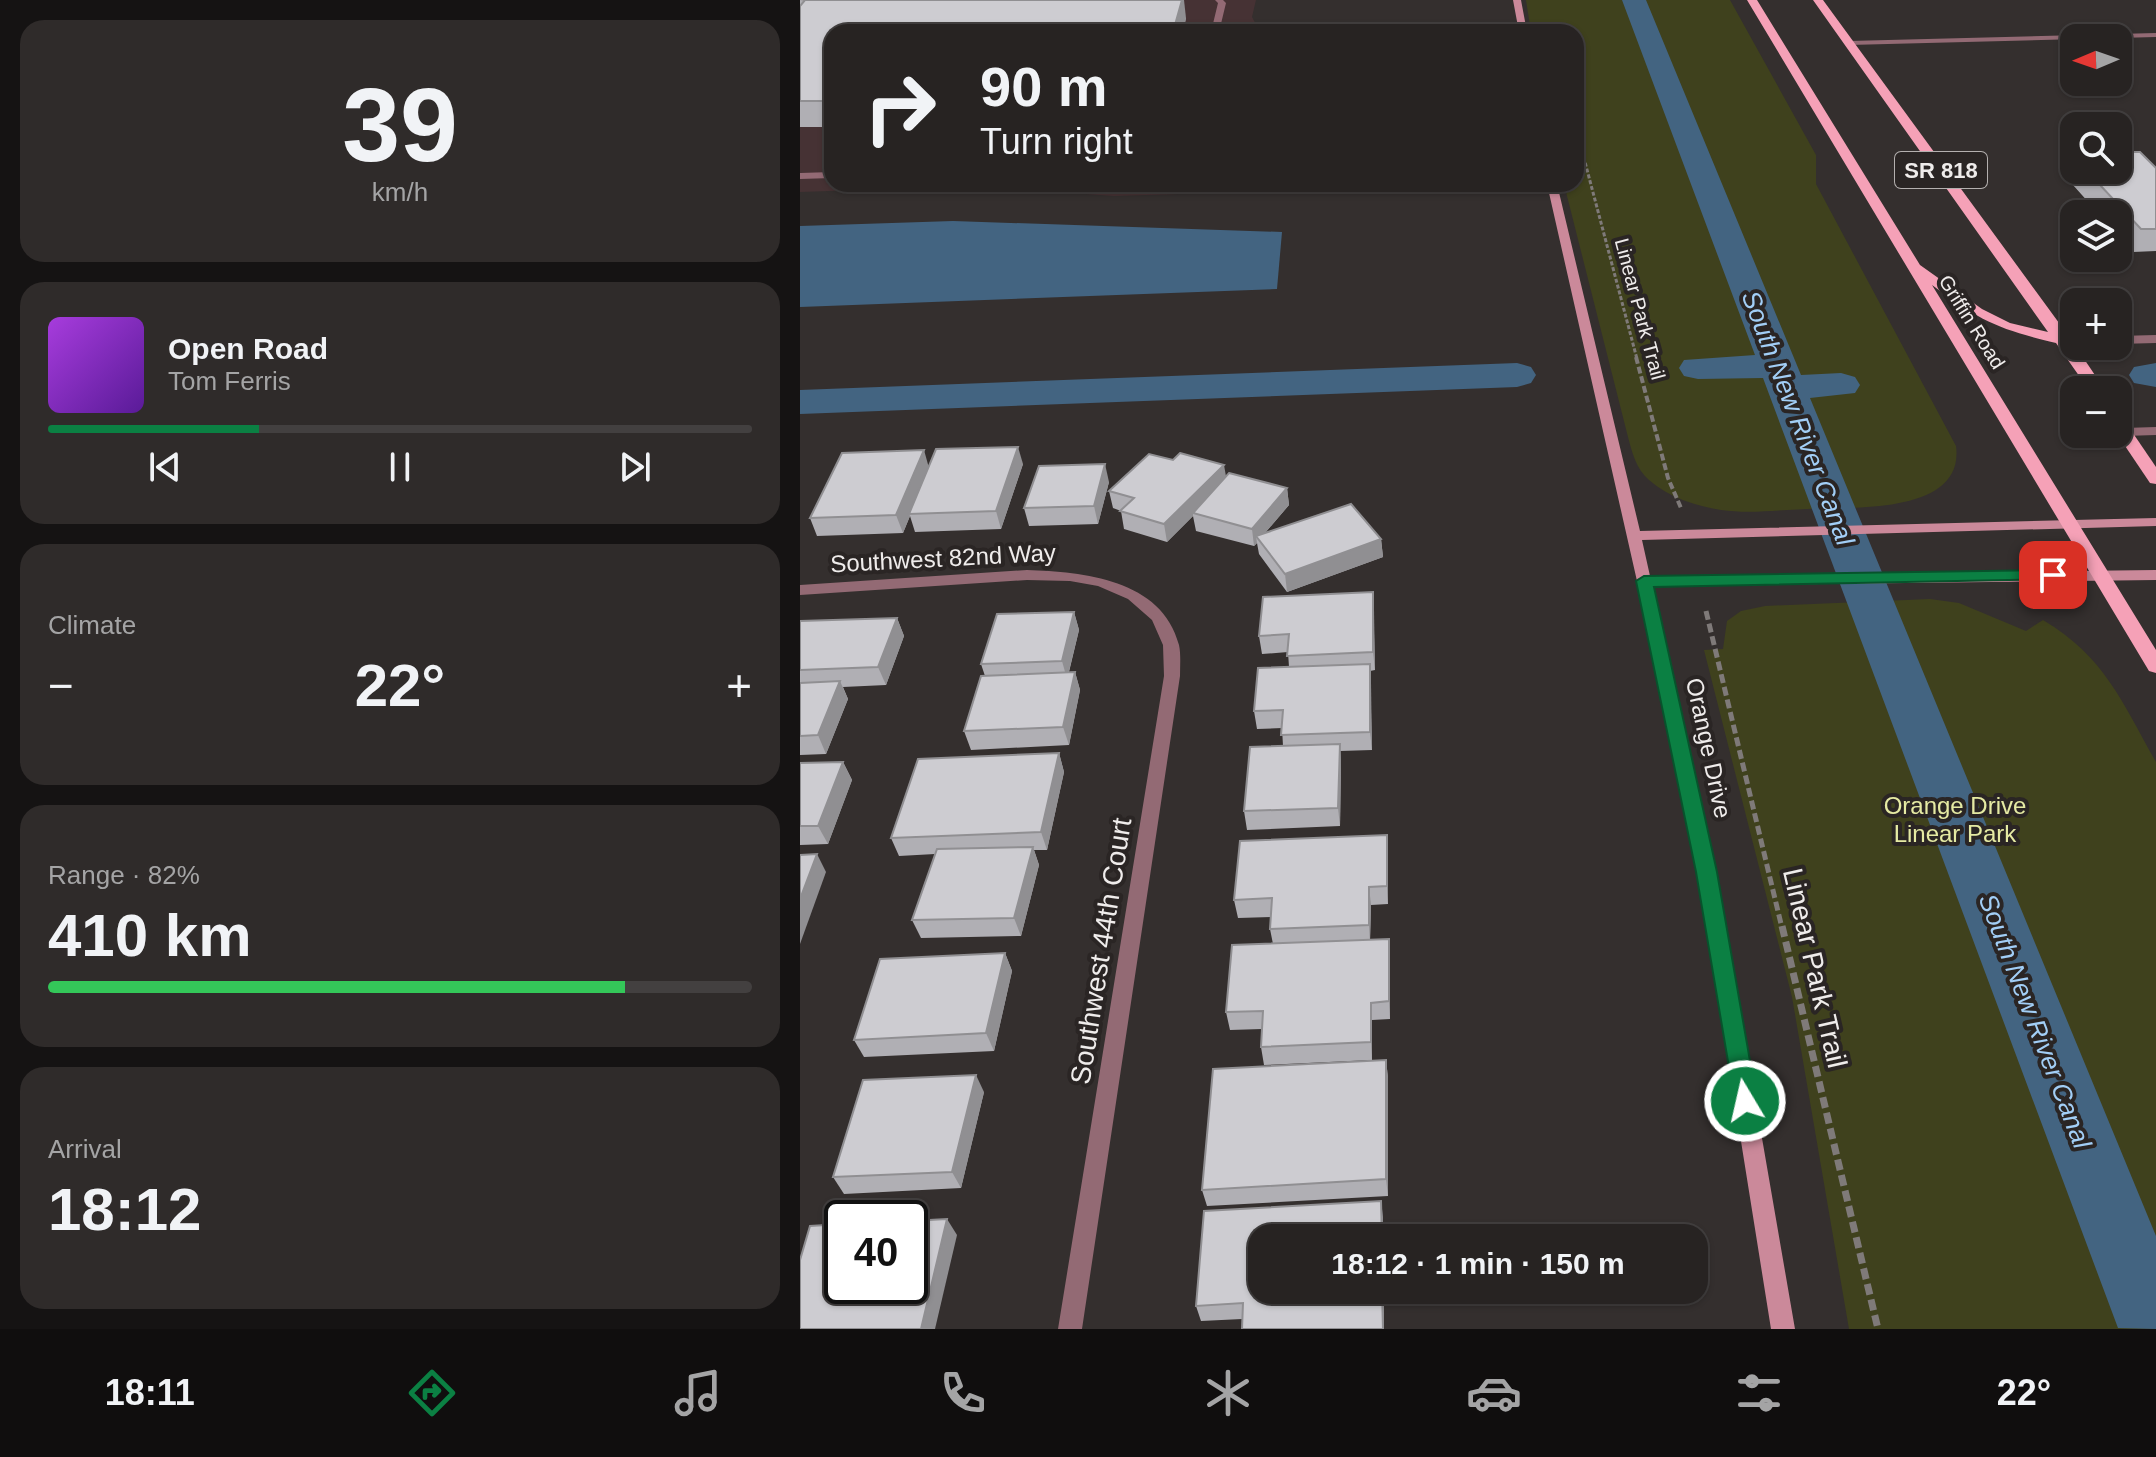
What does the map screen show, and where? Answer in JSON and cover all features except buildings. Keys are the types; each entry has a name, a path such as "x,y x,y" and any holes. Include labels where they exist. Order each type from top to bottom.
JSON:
{"main road":[{"name":"Griffin Road","path":"1752,0 2156,666"},
{"name":"SR 818","path":"1818,0 2060,329"},
{"path":"1909,262 1977,312 2005,326 2060,339"},
{"path":"2132,443 2156,479"}],"street":[{"path":"1217,24 1222,3 1219,0"},
{"path":"1517,0 1522,24"},
{"path":"1849,43 2156,35"},
{"path":"800,176 824,175"},
{"name":"Orange Drive","path":"1554,192 1634,536 1707,872 1783,1329"},
{"path":"2132,340 2156,339"},
{"path":"2132,428 2156,431"},
{"path":"1634,536 2156,522"},
{"name":"Southwest 82nd Way","path":"800,590 1056,575 1102,582 1133,596"},
{"path":"1644,581 2156,575"},
{"name":"Southwest 44th Court","path":"1070,1329 1172,676 1171,645 1158,617 1133,596"}],"path":[{"name":"Linear Park Trail","path":"1584,158 1668,478 1678,496"},
{"name":"Linear Park Trail","path":"1708,618 1878,1329"}],"shaded area":[{"path":"800,0 1256,0 1252,17 1256,24 824,24 824,191 800,192"},
{"path":"1058,192 1244,192 1114,196"}],"green space":[{"path":"1526,0 1730,0 1816,155 1816,184 1956,446 1954,468 1943,485 1925,496 1902,503 1742,512 1683,500 1645,476 1635,460 1630,443 1566,192 1584,192 1584,24 1530,24"},
{"name":"Orange Drive Linear Park","path":"1930,599 1959,603 2026,631 2043,620 2064,634 2082,649 2110,682 2156,762 2156,1329 1849,1329 1792,997 1704,650 1723,649 1727,621 1741,611 1765,606"}],"water":[{"path":"953,221 1282,232 1277,289 800,307 800,226"}],"waterway":[{"name":"South New River Canal","path":"1634,0 1778,366"},
{"path":"1698,368 1778,366"},
{"name":"South New River Canal","path":"1778,366 1786,387"},
{"path":"800,402 1517,375"},
{"path":"2148,375 2156,375"},
{"path":"1786,387 1841,385"},
{"name":"South New River Canal","path":"1786,387 2156,1328"}],"route":[{"path":"1745,1101 1707,872 1644,581 2053,575"}]}
